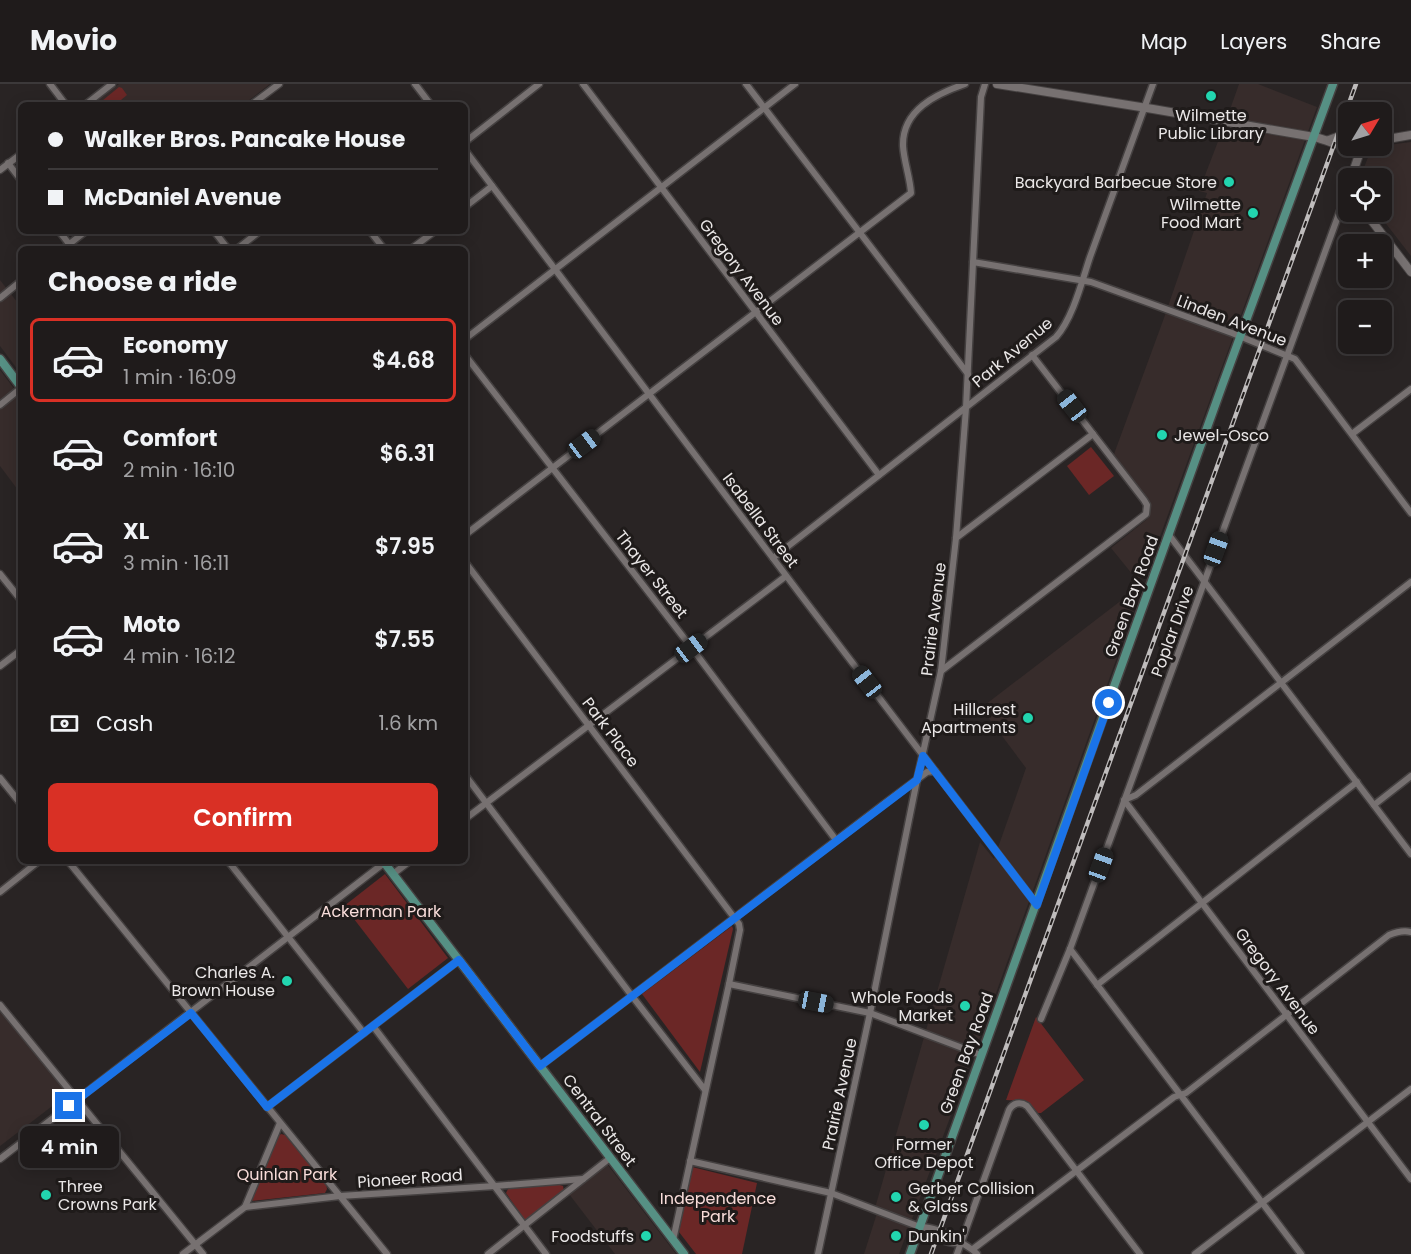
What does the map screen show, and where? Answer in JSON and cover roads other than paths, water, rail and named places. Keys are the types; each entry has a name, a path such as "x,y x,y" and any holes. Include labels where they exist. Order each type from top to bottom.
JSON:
{"main road":[{"name":"Green Bay Road","path":"910,1254 1333,84"},
{"path":"0,359 18,384"},
{"name":"Central Street","path":"386,864 684,1254"}],"street":[{"path":"50,84 64,102"},
{"path":"89,102 112,84"},
{"path":"255,102 279,84"},
{"path":"415,84 426,102"},
{"path":"468,140 539,84"},
{"name":"Gregory Avenue","path":"583,84 879,476"},
{"path":"746,84 968,374"},
{"path":"468,337 795,84"},
{"path":"468,533 911,193 903,146 905,129 914,114 927,101 965,84"},
{"name":"Prairie Avenue","path":"818,1254 941,671 956,538 966,408 981,97 985,84"},
{"path":"997,84 1314,137 1329,140 1338,146"},
{"name":"Park Avenue","path":"773,558 1061,331 1082,280 1153,84"},
{"path":"1392,138 1411,135"},
{"path":"1329,140 1338,137"},
{"name":"Isabella Street","path":"468,154 1037,905"},
{"path":"0,170 18,156"},
{"path":"8,163 18,176"},
{"path":"468,205 492,186"},
{"name":"Poplar Drive","path":"1041,1019 1070,949 1338,215"},
{"path":"1373,222 1411,272"},
{"path":"72,246 83,234"},
{"path":"216,234 226,246"},
{"path":"241,246 256,234"},
{"path":"372,234 382,246"},
{"path":"415,246 431,234"},
{"name":"Linden Avenue","path":"973,262 1082,280 1240,336 1295,359 1411,513"},
{"path":"0,298 18,283"},
{"path":"941,671 1143,517 1147,510 1144,500 1032,355"},
{"name":"Thayer Street","path":"468,359 836,840"},
{"path":"1352,434 1411,389"},
{"path":"0,405 18,390"},
{"path":"956,538 1093,434"},
{"path":"1169,535 1411,854"},
{"name":"Park Place","path":"468,566 735,918"},
{"path":"0,574 18,596"},
{"path":"468,817 786,576"},
{"path":"1124,800 1136,795 1411,582"},
{"path":"0,666 18,652"},
{"path":"540,1066 836,840 927,772 934,771"},
{"path":"1374,805 1411,776"},
{"path":"0,778 18,800"},
{"path":"468,779 705,1090"},
{"path":"1097,985 1357,782"},
{"name":"Gregory Avenue","path":"1124,800 1411,1179"},
{"path":"0,892 35,864"},
{"path":"70,864 387,1254"},
{"path":"230,864 364,1033"},
{"path":"0,1159 381,864"},
{"path":"393,874 406,864"},
{"path":"673,1240 740,930 735,918"},
{"path":"690,1161 831,1193 920,1227 930,1227 955,1237 975,1252 1077,1171 1174,1097 1183,1094 1389,935 1396,932 1411,932"},
{"path":"1070,949 1183,1094 1301,1254"},
{"path":"267,1107 459,960"},
{"path":"729,984 870,1013 981,1055"},
{"path":"0,1005 202,1254"},
{"path":"373,1026 546,1254"},
{"path":"1196,1254 1411,1089"},
{"path":"957,1254 1009,1110 1016,1103 1022,1103 1028,1106 1140,1254"},
{"path":"183,1254 245,1207 280,1123"},
{"path":"488,1254 610,1158"},
{"name":"Pioneer Road","path":"245,1207 340,1196 583,1179"}],"railway":[{"path":"931,1254 1356,84"}],"place":[{"name":"Wilmette Public Library","path":"1211,96"},
{"name":"Backyard Barbecue Store","path":"1229,182"},
{"name":"Wilmette Food Mart","path":"1253,213"},
{"name":"Jewel-Osco","path":"1162,435"},
{"name":"Hillcrest Apartments","path":"1028,718"},
{"name":"Charles A. Brown House","path":"287,981"},
{"name":"Whole Foods Market","path":"965,1006"},
{"name":"Former Office Depot","path":"924,1125"},
{"name":"Three Crowns Park","path":"46,1195"},
{"name":"Gerber Collision & Glass","path":"896,1197"},
{"name":"Foodstuffs","path":"646,1236"},
{"name":"Dunkin'","path":"896,1236"}],"park label":[{"name":"Ackerman Park","path":"381,911"},
{"name":"Quinlan Park","path":"287,1174"},
{"name":"Independence Park","path":"718,1207"}]}
